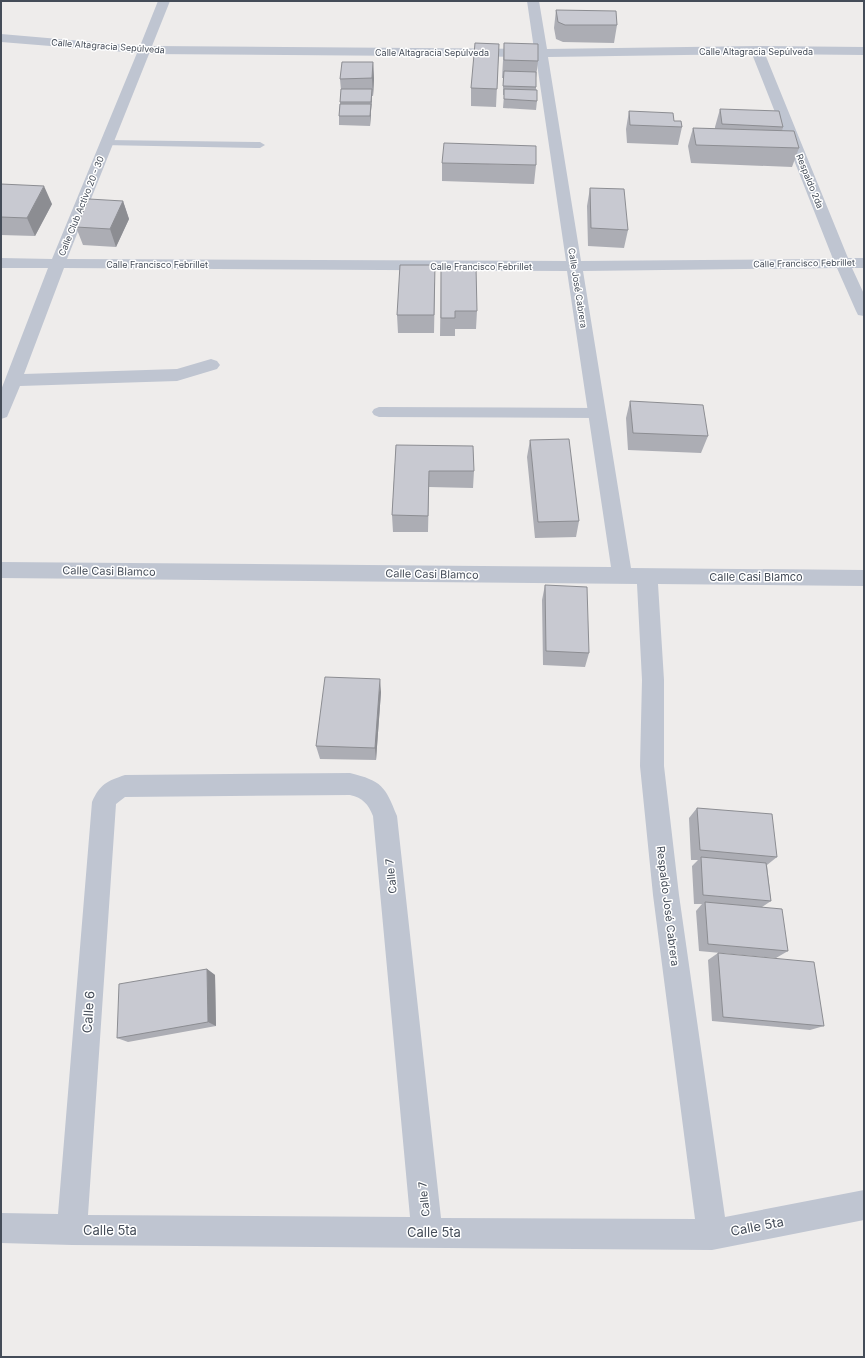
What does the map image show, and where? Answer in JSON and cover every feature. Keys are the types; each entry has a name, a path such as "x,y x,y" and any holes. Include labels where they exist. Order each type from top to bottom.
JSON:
{"street":[{"name":"Calle Club Activo 20 - 30","path":"1,413 58,263 164,1"},
{"name":"Calle José Cabrera","path":"533,1 622,576"},
{"name":"Calle Altagracia Sepúlveda","path":"1,38 144,50 542,53 757,50 864,51"},
{"name":"Respaldo 2da","path":"757,50 842,263 864,311"},
{"name":"Calle Francisco Febrillet","path":"1,263 574,266 864,263"},
{"path":"14,380 177,375 211,365"},
{"name":"Calle Casi Blamco","path":"1,570 864,578"},
{"name":"Respaldo José Cabrera","path":"647,576 653,680 652,766 666,895 712,1235"},
{"name":"Calle 7","path":"107,795 116,789 125,786 350,784 365,787 377,795 384,816 427,1232"},
{"name":"Calle 6","path":"72,1230 104,802 107,795"},
{"name":"Calle 5ta","path":"1,1228 72,1230 712,1235 864,1205"}],"lane":[{"path":"106,143 260,145"},
{"path":"379,412 597,413"}],"building":[{"path":"556,10 616,11 617,25 565,25 558,22"},
{"path":"475,43 499,44 497,89 471,88"},
{"path":"504,43 538,44 538,61 504,60"},
{"path":"342,62 373,62 372,78 340,79"},
{"path":"504,71 536,72 536,87 503,86"},
{"path":"341,89 372,89 371,102 340,102"},
{"path":"504,89 537,90 537,101 504,99"},
{"path":"340,104 371,104 370,116 339,116"},
{"path":"720,109 779,111 783,127 722,124"},
{"path":"629,111 673,113 674,121 681,121 682,127 630,125"},
{"path":"693,128 794,131 799,148 696,145"},
{"path":"444,143 536,146 536,165 442,163"},
{"path":"1,184 44,186 27,218 1,217"},
{"path":"590,188 624,189 628,230 591,228"},
{"path":"89,199 123,201 110,229 76,227"},
{"path":"400,265 435,265 434,315 397,315"},
{"path":"441,267 476,267 477,311 455,311 455,318 441,318"},
{"path":"630,401 703,405 708,436 633,433"},
{"path":"569,439 579,521 538,522 530,440"},
{"path":"396,445 473,446 474,471 429,471 428,516 392,515"},
{"path":"545,585 587,587 589,653 546,651"},
{"path":"325,677 380,679 375,748 316,746"},
{"path":"697,808 772,814 777,857 700,850"},
{"path":"701,857 766,863 771,901 703,895"},
{"path":"705,902 782,909 788,951 708,944"},
{"path":"718,953 814,962 824,1026 723,1017"},
{"path":"207,969 208,1022 117,1038 119,984"}]}
